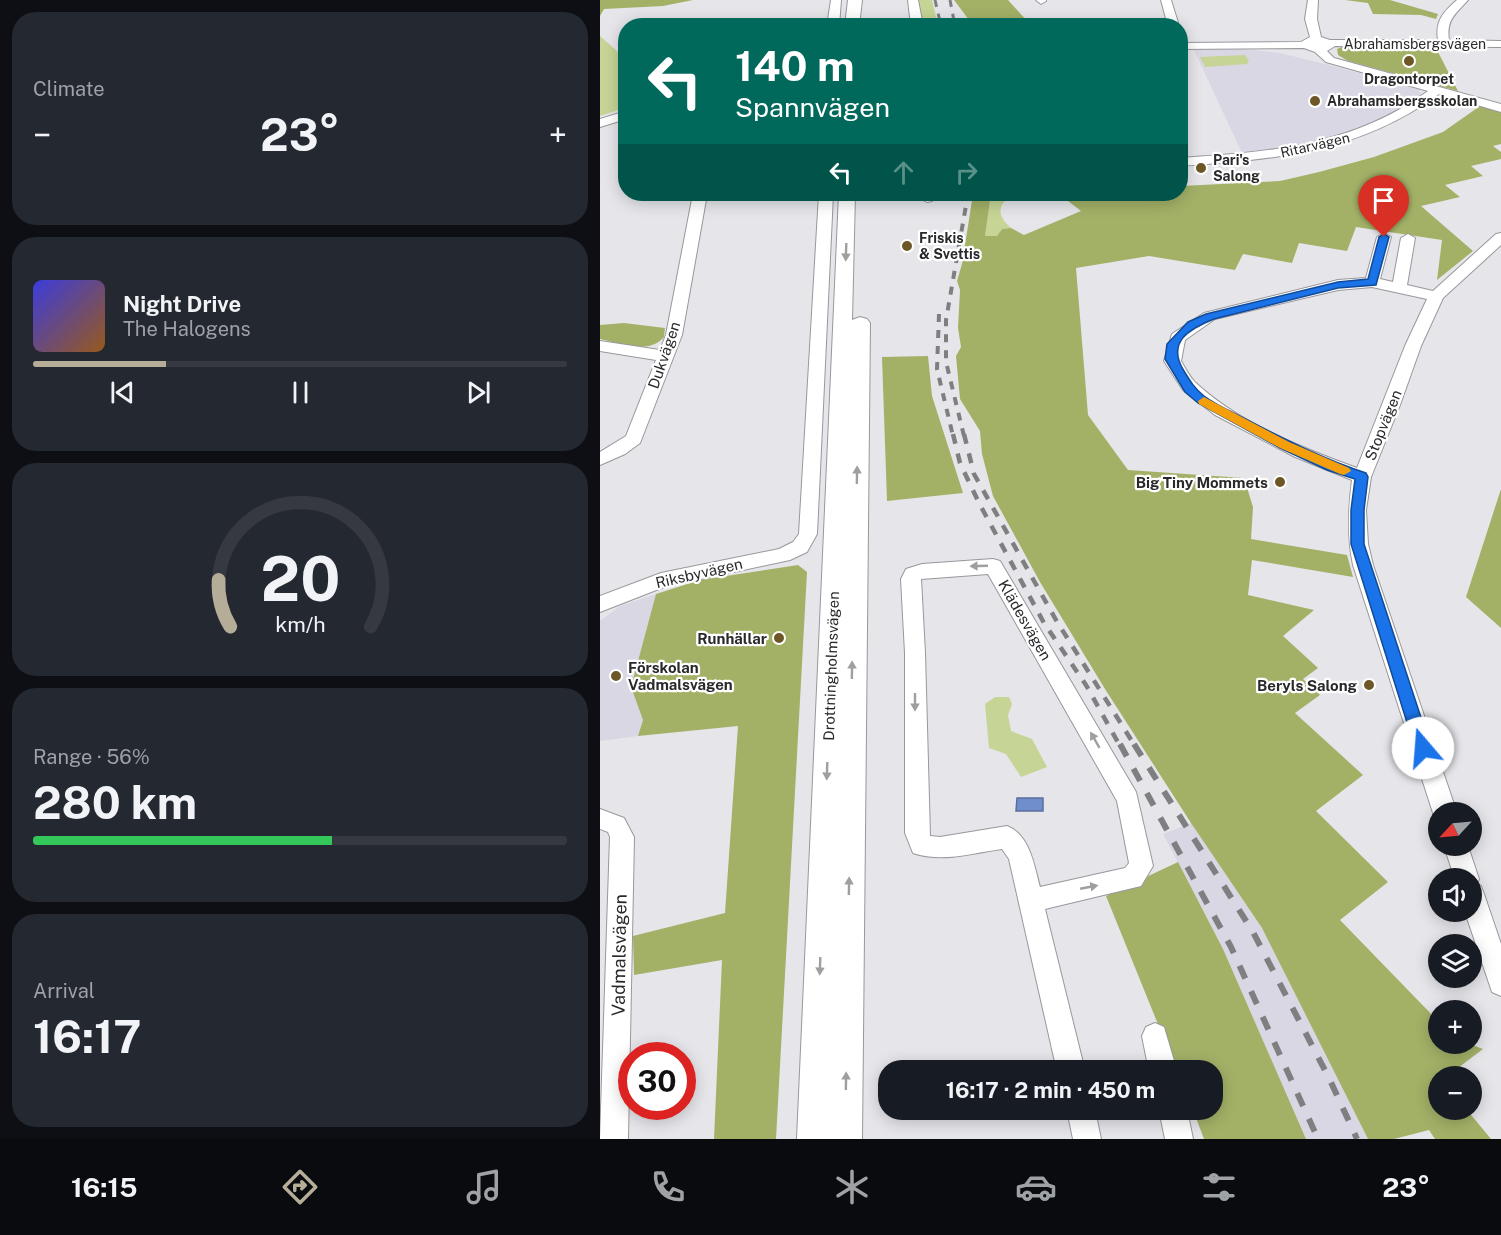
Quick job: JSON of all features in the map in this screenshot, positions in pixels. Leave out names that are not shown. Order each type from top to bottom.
[{"type":"main road","points":[[853,18],[855,0]]},
{"type":"main road","name":"Drottningholmsvägen","points":[[814,1139],[848,201]]},
{"type":"main road","name":"Drottningholmsvägen","points":[[845,1139],[862,201]]},
{"type":"street","points":[[833,18],[836,0]]},
{"type":"street","points":[[913,0],[916,18]]},
{"type":"street","points":[[1166,0],[1172,18]]},
{"type":"street","points":[[1313,0],[1311,19],[1317,44],[1330,60],[1501,108]]},
{"type":"street","points":[[1444,44],[1441,24],[1444,17],[1463,0]]},
{"type":"street","name":"Abrahamsbergsvägen","points":[[1188,46],[1501,44]]},
{"type":"street","name":"Ritarvägen","points":[[1188,161],[1269,155],[1329,144],[1389,122],[1420,104],[1437,90]]},
{"type":"street","points":[[600,123],[618,117]]},
{"type":"street","points":[[600,131],[600,138]]},
{"type":"street","name":"Dukvägen","points":[[600,459],[634,439],[674,335],[699,201]]},
{"type":"street","name":"Riksbyvägen","points":[[600,604],[661,580],[783,555],[800,547],[808,534],[826,201]]},
{"type":"street","points":[[1372,282],[1384,237]]},
{"type":"street","name":"Stopvägen","points":[[1441,802],[1362,565],[1358,544],[1357,510],[1362,477],[1392,405],[1413,346],[1436,296],[1501,237]]},
{"type":"street","points":[[1399,288],[1408,238]]},
{"type":"street","points":[[1362,477],[1332,467],[1285,445],[1202,400],[1190,389],[1171,359],[1173,344],[1192,324],[1210,316],[1338,285],[1372,282],[1436,296]]},
{"type":"street","points":[[600,346],[665,356]]},
{"type":"street","name":"Klädesvägen","points":[[1032,900],[1132,878],[1141,866],[1128,799],[993,566],[922,571],[913,574],[911,579],[915,653],[917,833],[921,845],[940,848],[1007,837],[1020,855],[1068,1060]]},
{"type":"street","name":"Vadmalsvägen","points":[[600,819],[616,825],[622,837],[614,1139]]},
{"type":"street","points":[[1481,922],[1501,982]]},
{"type":"street","points":[[1155,1036],[1160,1060]]},
{"type":"street","points":[[1083,1120],[1087,1139]]},
{"type":"street","points":[[1175,1120],[1179,1139]]},
{"type":"shaded area","name":"Abrahamsbergsskolan","points":[[1236,48],[1280,53],[1329,65],[1418,89],[1421,94],[1405,107],[1330,138],[1295,147],[1242,153],[1194,50]]},
{"type":"shaded area","name":"Förskolan Vadmalsvägen","points":[[656,594],[631,687],[643,720],[638,736],[600,741],[600,621],[620,606]]},
{"type":"shaded area","points":[[1191,823],[1262,928],[1368,1139],[1306,1139],[1223,949],[1163,834]]},
{"type":"green space","points":[[600,0],[693,0],[663,6],[604,9],[600,16]]},
{"type":"green space","points":[[917,0],[932,0],[936,18],[920,18]]},
{"type":"green space","points":[[954,0],[1008,0],[1024,18],[968,18]]},
{"type":"green space","points":[[1345,0],[1390,0],[1438,14],[1436,19],[1421,15],[1373,14],[1368,3]]},
{"type":"green space","points":[[600,36],[618,52],[618,110],[600,116]]},
{"type":"green space","points":[[1342,47],[1436,48],[1458,91],[1348,61],[1338,55],[1337,49]]},
{"type":"green space","points":[[1245,55],[1249,61],[1247,64],[1205,67],[1200,57]]},
{"type":"green space","points":[[1480,106],[1501,112],[1501,144],[1493,146],[1501,152],[1501,159],[1471,166],[1483,176],[1445,185],[1460,197],[1421,206],[1473,251],[1437,280],[1442,240],[1356,227],[1347,251],[1299,243],[1292,263],[1243,254],[1235,270],[1149,256],[1076,268],[1088,415],[1128,470],[1244,478],[1253,507],[1251,539],[1347,555],[1353,577],[1252,560],[1248,595],[1314,610],[1283,636],[1318,668],[1303,679],[1320,695],[1295,713],[1363,775],[1316,811],[1388,882],[1340,920],[1428,1011],[1428,1054],[1476,1054],[1461,1066],[1428,1066],[1428,1120],[1475,1120],[1491,1139],[1435,1139],[1429,1130],[1394,1139],[1368,1139],[1262,928],[1105,689],[1040,582],[993,496],[982,454],[980,431],[960,399],[956,356],[961,347],[958,328],[960,290],[957,281],[962,264],[972,201],[990,201],[985,236],[997,236],[1002,229],[1011,228],[1024,235],[1081,211],[1068,201],[1188,201],[1188,186],[1280,181],[1374,157],[1443,132]]},
{"type":"green space","points":[[990,201],[1005,201],[1000,210],[1003,219],[1011,228],[1002,229],[997,236],[985,236]]},
{"type":"green space","points":[[624,323],[665,328],[664,337],[658,342],[642,347],[600,339],[600,325]]},
{"type":"green space","points":[[928,356],[932,396],[963,493],[887,501],[882,357]]},
{"type":"green space","points":[[1501,489],[1501,628],[1466,597]]},
{"type":"green space","points":[[798,565],[807,572],[776,1139],[714,1139],[722,960],[634,975],[633,936],[725,913],[738,726],[638,736],[643,720],[631,687],[656,594],[700,580]]},
{"type":"green space","points":[[995,697],[1009,697],[1012,704],[1008,715],[1011,731],[1032,739],[1047,767],[1021,777],[1006,754],[989,748],[985,704]]},
{"type":"green space","points":[[1178,862],[1223,949],[1306,1139],[1204,1139],[1197,1120],[1223,1120],[1223,1060],[1173,1060],[1106,896]]},
{"type":"water","points":[[1017,798],[1043,798],[1043,811],[1016,811]]},
{"type":"railway","points":[[935,0],[939,18]]},
{"type":"railway","points":[[950,0],[953,18]]},
{"type":"railway","points":[[964,436],[946,362],[946,320],[967,201]]},
{"type":"railway","points":[[939,314],[937,369],[953,436]]},
{"type":"railway","points":[[953,434],[960,463],[979,503],[1044,623],[1086,685],[1120,746]]},
{"type":"railway","points":[[964,434],[974,474],[1056,620],[1135,746]]},
{"type":"railway","points":[[1120,744],[1231,947],[1318,1139]]},
{"type":"railway","points":[[1134,744],[1253,932],[1330,1080],[1357,1139]]},
{"type":"slow traffic","points":[[1204,401],[1285,445],[1344,471]]},
{"type":"place","name":"Dragontorpet","points":[[1409,61]]},
{"type":"place","name":"Abrahamsbergsskolan","points":[[1315,101]]},
{"type":"place","name":"Pari's Salong","points":[[1201,168]]},
{"type":"place","name":"Friskis & Svettis","points":[[907,246]]},
{"type":"place","name":"Big Tiny Mommets","points":[[1280,482]]},
{"type":"place","name":"Runhällar","points":[[779,638]]},
{"type":"place","name":"Förskolan Vadmalsvägen","points":[[616,676]]},
{"type":"place","name":"Beryls Salong","points":[[1369,685]]},
{"type":"route","points":[[1384,237],[1372,282],[1338,285],[1210,316],[1192,324],[1180,336],[1173,344],[1171,359],[1178,374],[1190,389],[1221,412],[1332,467],[1362,477],[1357,510],[1358,544],[1362,565],[1423,748]]}]
